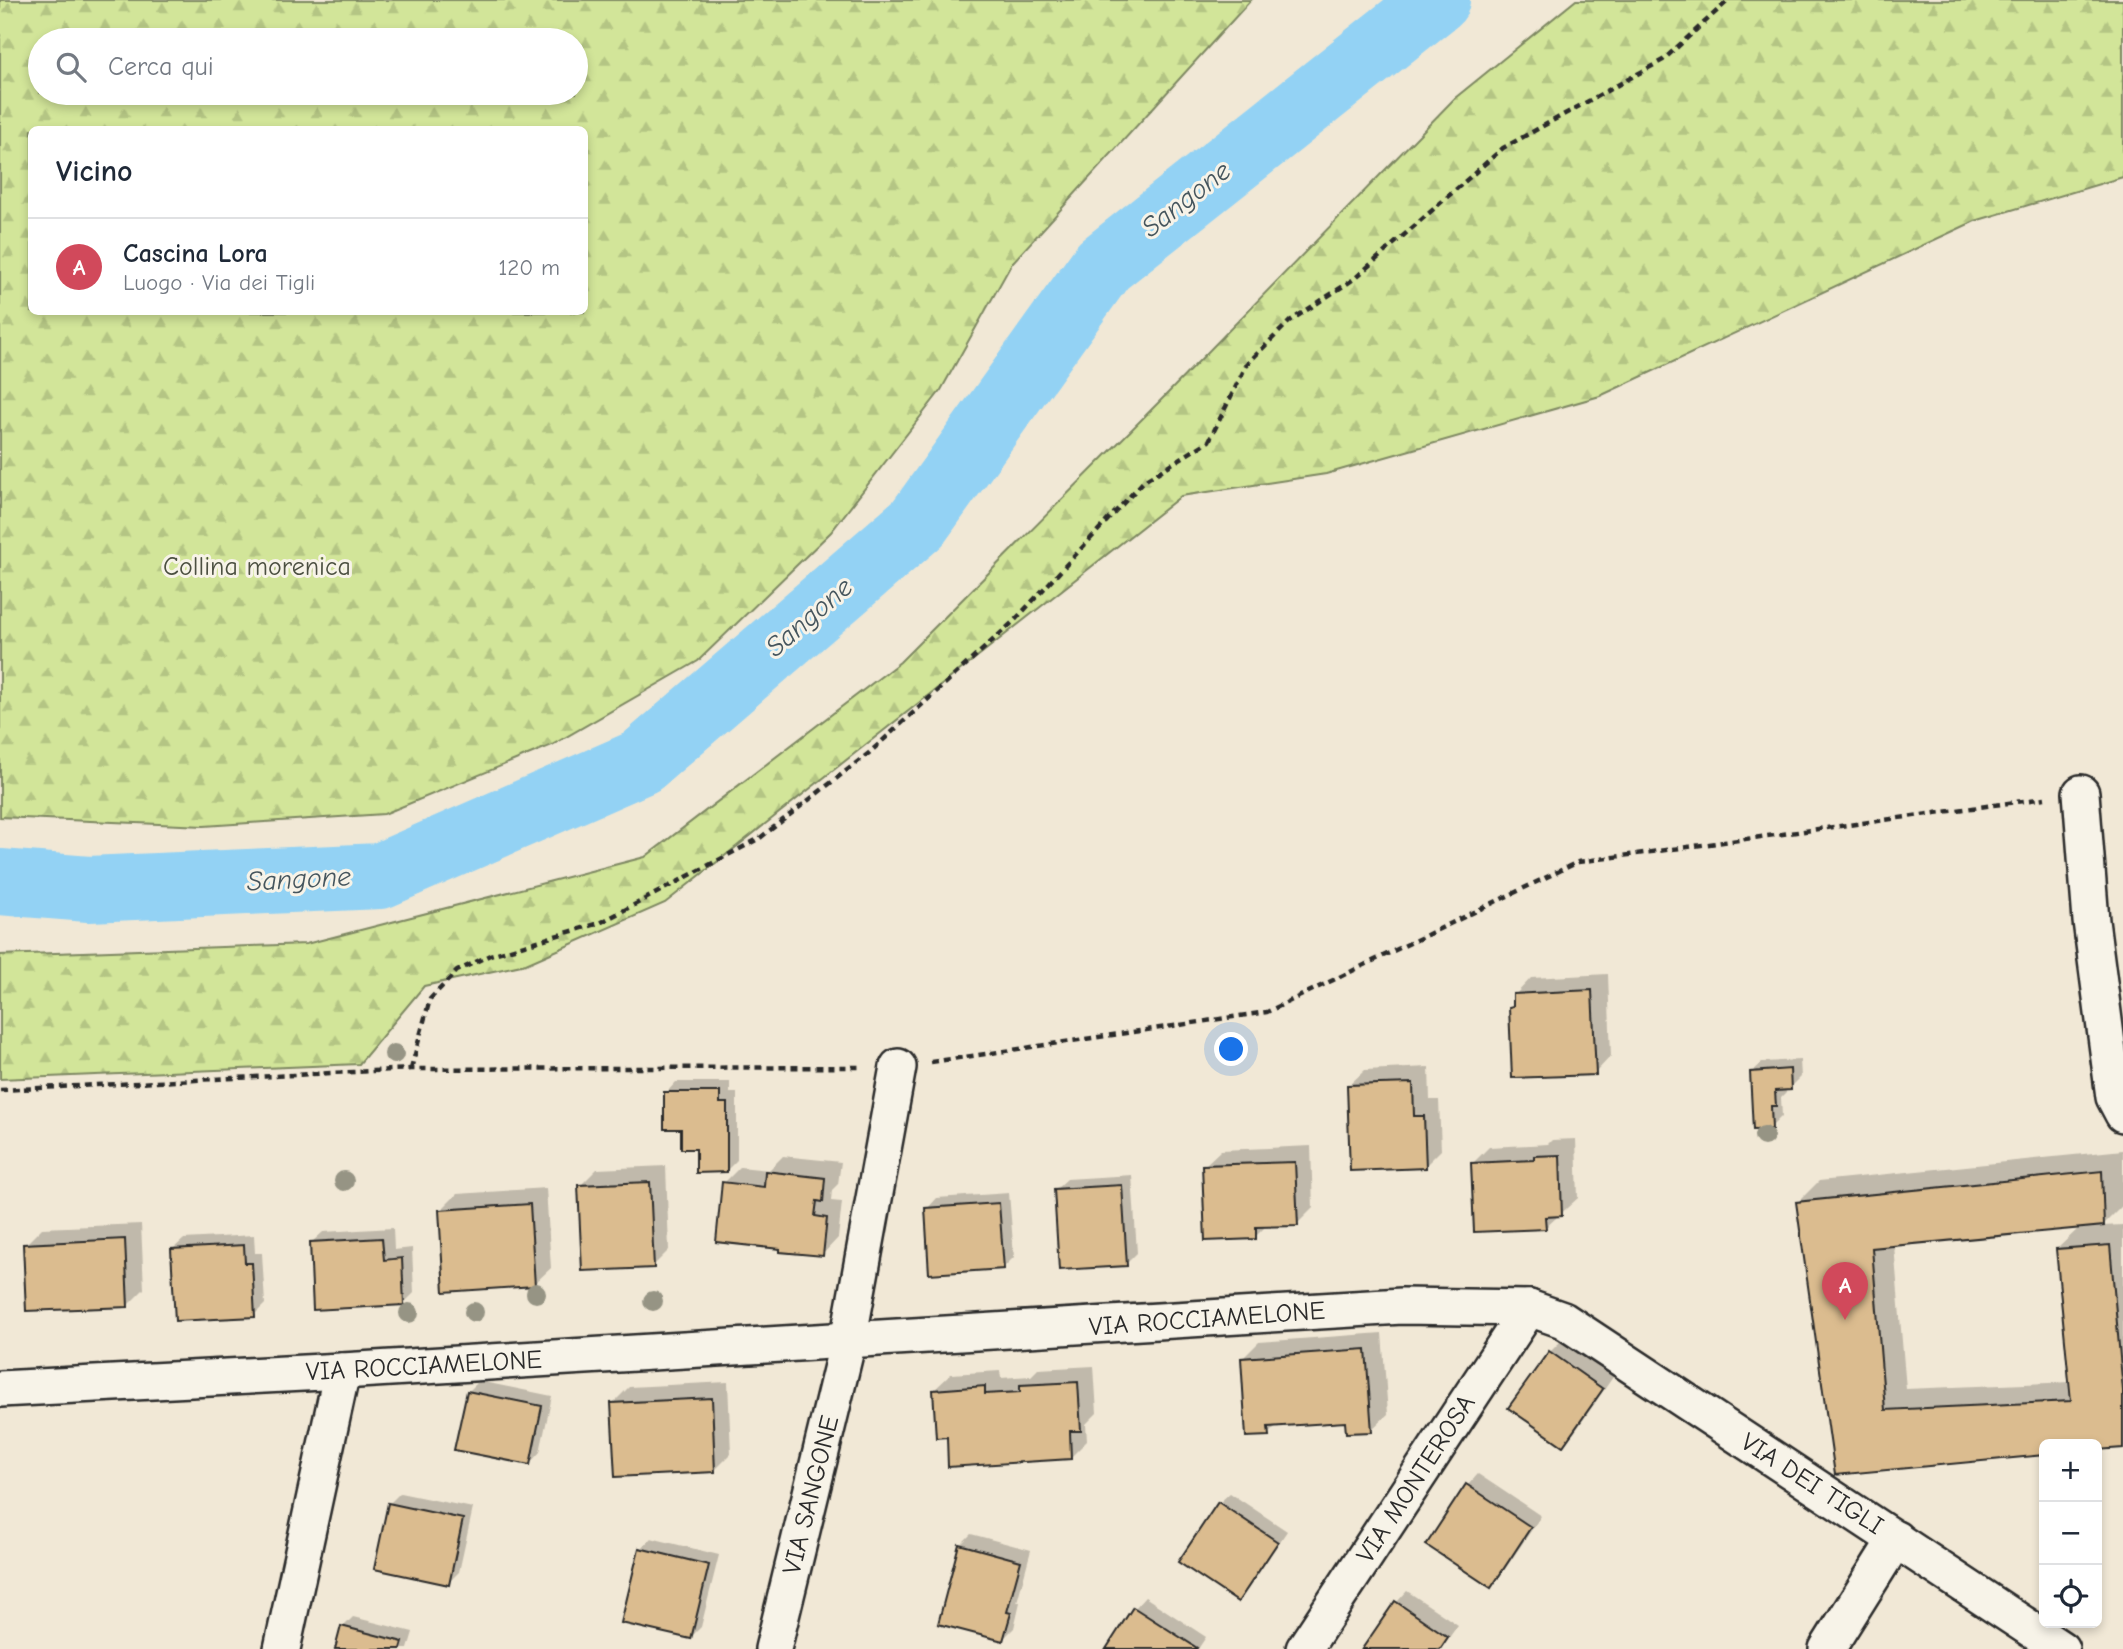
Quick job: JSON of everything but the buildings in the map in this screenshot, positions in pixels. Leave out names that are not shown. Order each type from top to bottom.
[{"type":"street","points":[[2081,793],[2091,920],[2114,1097],[2123,1114]]},
{"type":"street","points":[[848,1341],[898,1067]]},
{"type":"street","name":"VIA ROCCIAMELONE","points":[[0,1389],[342,1371],[1402,1306],[1529,1308],[1563,1320]]},
{"type":"street","name":"VIA MONTEROSA","points":[[1304,1649],[1529,1308]]},
{"type":"street","name":"VIA DEI TIGLI","points":[[1563,1320],[2061,1649]]},
{"type":"street","name":"VIA SANGONE","points":[[773,1649],[848,1341]]},
{"type":"street","points":[[282,1649],[342,1371]]},
{"type":"street","points":[[1827,1649],[1896,1539]]},
{"type":"path","points":[[411,1069],[430,999],[457,971],[490,955],[600,923],[760,838],[869,753],[1014,621],[1144,481],[1209,441],[1247,364],[1290,321],[1354,279],[1503,148],[1663,60],[1729,0]]},
{"type":"path","points":[[0,1090],[411,1069],[898,1067],[1267,1012],[1578,862],[2081,793]]},
{"type":"green space","name":"Collina morenica","points":[[0,0],[1251,0],[1012,263],[941,390],[831,532],[698,661],[552,745],[384,814],[204,826],[0,817]]},
{"type":"green space","points":[[1576,0],[2123,0],[2123,177],[1975,221],[1600,396],[1326,474],[1181,496],[665,903],[526,964],[424,986],[359,1064],[0,1079],[0,955],[306,944],[645,857],[900,662],[1165,396],[1455,98]]},
{"type":"waterway","name":"Sangone","points":[[0,882],[89,889],[380,876],[641,762],[918,523],[1103,265],[1437,0]]},
{"type":"place","name":"Cascina Lora","points":[[1845,1320]]}]
